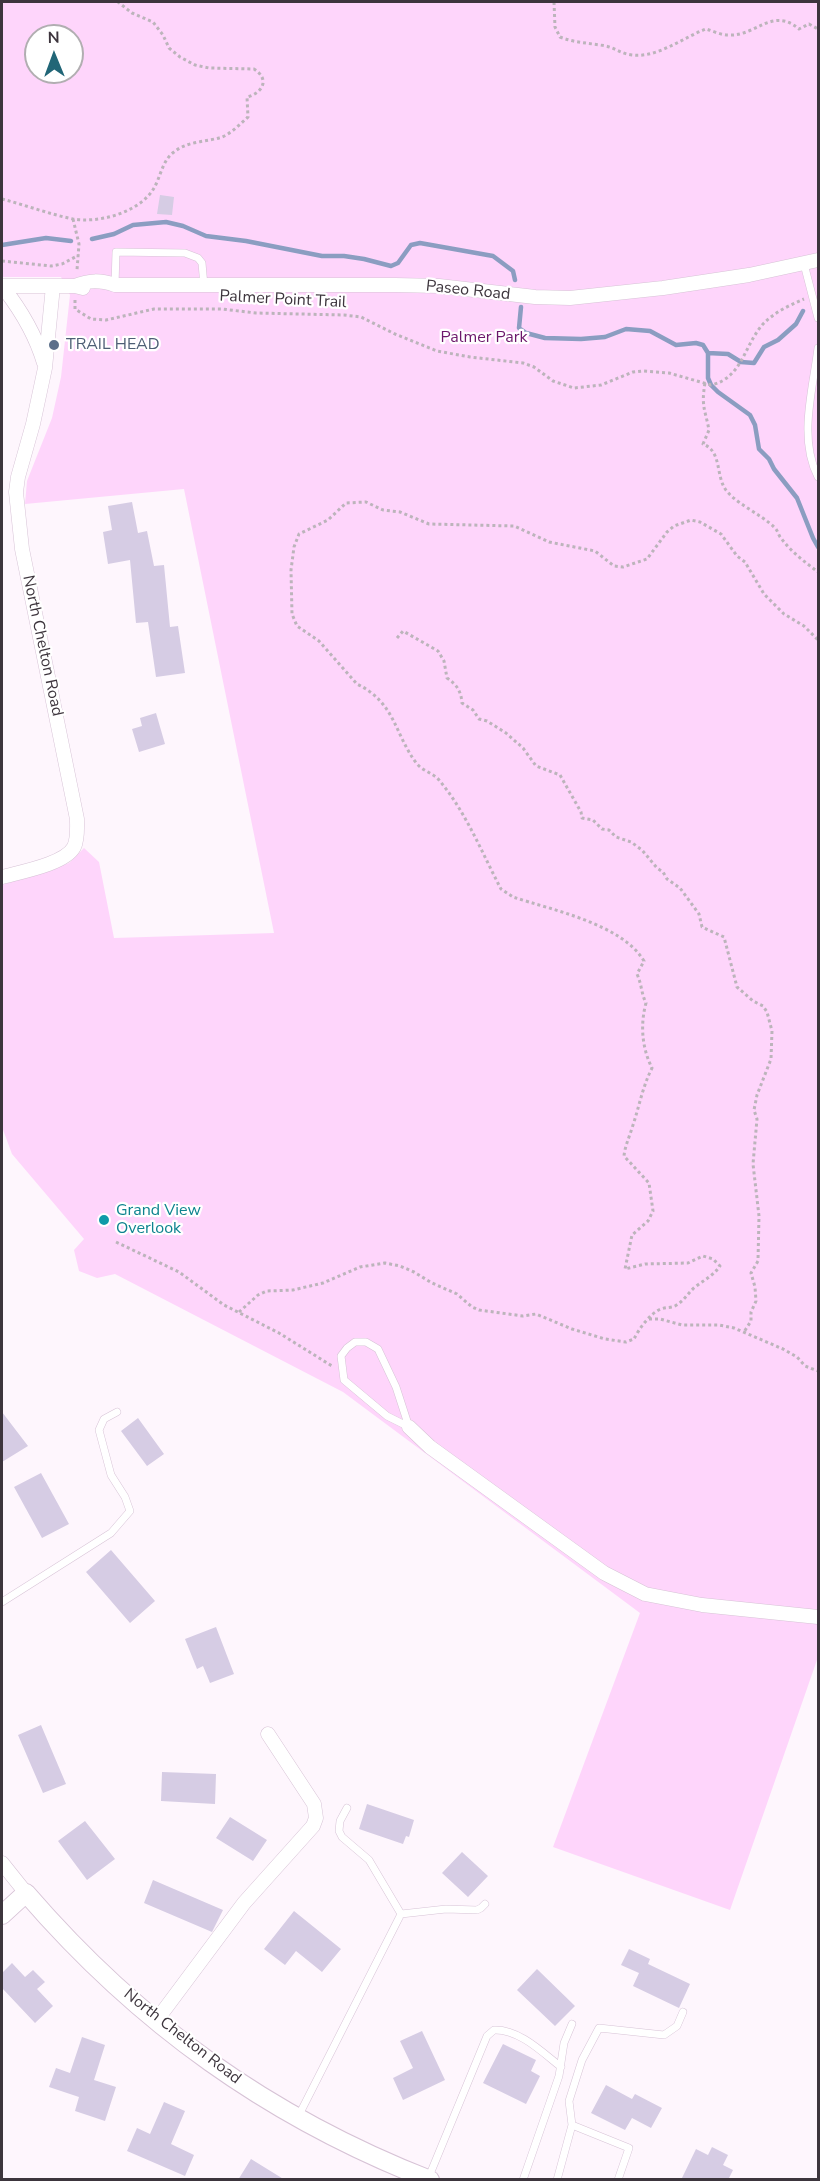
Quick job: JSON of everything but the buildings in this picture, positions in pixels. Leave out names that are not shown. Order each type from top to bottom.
[{"type":"street","name":"Paseo Road","points":[[2,286],[75,286],[84,282],[97,281],[115,285],[395,285],[448,287],[535,297],[570,298],[663,288],[750,275],[819,260]]},
{"type":"street","name":"North Chelton Road","points":[[2,286],[19,307],[34,333],[45,368]]},
{"type":"street","name":"North Chelton Road","points":[[2,877],[50,863],[65,856],[74,848],[77,836],[77,819],[22,549],[17,512],[18,477],[33,424],[45,368],[53,286]]},
{"type":"street","points":[[409,1427],[430,1447],[586,1560],[624,1584],[645,1594],[674,1601],[819,1617]]},
{"type":"street","points":[[156,2021],[244,1903],[313,1826],[316,1818],[314,1804],[268,1734]]},
{"type":"street","name":"North Chelton Road","points":[[2,1863],[85,1958],[156,2021],[209,2063],[298,2118],[356,2148],[430,2179]]},
{"type":"street","points":[[2,1915],[26,1893]]},
{"type":"lane","points":[[115,285],[116,252],[192,255],[202,263],[204,286]]},
{"type":"lane","points":[[804,264],[819,318]]},
{"type":"lane","points":[[819,348],[808,434],[811,454],[819,477]]},
{"type":"lane","points":[[355,1342],[366,1342],[378,1349],[396,1387],[409,1427],[387,1416],[344,1380],[341,1356],[355,1342]]},
{"type":"lane","points":[[2,1602],[111,1533],[130,1511],[125,1497],[111,1475],[99,1430],[104,1419],[117,1412]]},
{"type":"lane","points":[[347,1808],[340,1821],[339,1831],[342,1838],[369,1860],[401,1914]]},
{"type":"lane","points":[[401,1914],[423,1910],[477,1910],[485,1904]]},
{"type":"lane","points":[[298,2118],[401,1914]]},
{"type":"lane","points":[[556,2180],[572,2125],[569,2101],[582,2060],[599,2028],[664,2035],[676,2026],[683,2012]]},
{"type":"lane","points":[[523,2180],[549,2108],[561,2067],[564,2043],[572,2024]]},
{"type":"lane","points":[[430,2179],[487,2036],[494,2030],[504,2030],[529,2042],[561,2067]]},
{"type":"lane","points":[[572,2125],[629,2148],[618,2180]]},
{"type":"path","points":[[2,199],[73,219],[101,218],[122,213],[137,207],[151,194],[159,181],[168,157],[176,150],[225,136],[248,117],[247,97],[261,90],[263,80],[260,73],[254,69],[209,68],[195,65],[169,48],[153,22],[132,13],[118,2]]},
{"type":"path","points":[[554,2],[555,27],[560,37],[571,41],[608,46],[630,55],[643,56],[706,29],[728,35],[754,29],[764,22],[774,21],[789,21],[799,29],[809,24],[819,29]]},
{"type":"path","points":[[2,261],[51,266],[62,264],[79,255],[78,234],[73,219]]},
{"type":"path","name":"Palmer Point Trail","points":[[75,286],[75,309],[91,319],[120,318],[154,309],[214,309],[344,315],[361,317],[437,351],[523,363],[534,367],[553,381],[574,388],[601,385],[633,372],[643,371],[669,373],[705,383]]},
{"type":"path","points":[[814,297],[796,302],[764,324],[754,337],[735,372],[718,383],[705,383],[702,406],[709,430],[703,444],[710,447],[716,457],[724,488],[738,502],[772,525],[778,531],[779,537],[805,564],[819,572]]},
{"type":"path","points":[[239,1312],[258,1295],[323,1283],[360,1267],[385,1263],[414,1272],[457,1294],[479,1310],[522,1316],[536,1314],[572,1329],[605,1339],[626,1342],[634,1339],[639,1329],[655,1312],[663,1308],[672,1308],[715,1273],[720,1266],[713,1259],[703,1257],[688,1263],[645,1264],[625,1269],[632,1235],[648,1221],[653,1211],[649,1183],[624,1156],[644,1084],[652,1068],[647,1060],[641,1027],[646,1003],[641,994],[642,984],[637,974],[644,961],[639,952],[596,924],[513,897],[501,889],[451,795],[437,777],[418,766],[388,708],[357,684],[319,641],[297,626],[292,614],[291,570],[294,547],[299,534],[328,520],[346,503],[366,502],[382,510],[400,512],[429,524],[514,526],[549,542],[595,551],[614,566],[623,567],[647,559],[674,526],[690,520],[700,522],[721,534],[737,556],[745,562],[764,594],[784,614],[804,626],[819,640]]},
{"type":"path","points":[[397,638],[403,631],[438,651],[444,661],[447,678],[456,685],[461,694],[462,703],[473,710],[479,719],[487,721],[514,740],[536,766],[560,775],[581,812],[582,818],[593,820],[602,829],[609,830],[616,837],[631,842],[663,872],[667,879],[680,888],[699,914],[702,927],[724,937],[737,987],[753,1001],[763,1006],[767,1012],[772,1030],[770,1041],[773,1047],[754,1110],[757,1119],[753,1164],[759,1216],[758,1261],[750,1273],[755,1287],[756,1301],[751,1312],[751,1321],[744,1332]]},
{"type":"path","points":[[116,1242],[179,1272],[224,1305],[279,1333],[329,1366],[342,1369]]},
{"type":"path","points":[[649,1319],[660,1319],[682,1325],[719,1325],[734,1328],[783,1349],[797,1357],[805,1366],[819,1371]]},
{"type":"green space","name":"Palmer Park","points":[[2,2],[818,2],[818,1657],[730,1910],[553,1847],[640,1613],[343,1392],[115,1274],[97,1278],[79,1271],[74,1250],[84,1239],[12,1154],[2,1127],[2,885],[69,863],[84,848],[99,862],[114,938],[274,933],[184,489],[25,504],[27,481],[52,418],[61,377],[70,295],[61,277],[2,277]]},
{"type":"waterway","points":[[92,239],[114,234],[133,225],[166,222],[183,226],[206,236],[246,241],[322,256],[364,259],[391,266],[398,263],[411,245],[420,243],[493,256],[513,271],[515,280]]},
{"type":"waterway","points":[[2,245],[46,238],[71,241]]},
{"type":"waterway","points":[[521,307],[519,328],[526,333],[545,338],[605,337],[626,329],[650,331],[676,345],[696,343],[703,345],[708,353],[708,378],[711,385],[750,415],[755,425],[759,449],[797,498],[818,547]]},
{"type":"waterway","points":[[708,353],[728,354],[741,362],[754,363],[764,347],[778,340],[796,324],[803,311]]},
{"type":"place","name":"TRAIL HEAD","points":[[54,345]]},
{"type":"place","name":"Grand View Overlook","points":[[104,1220]]}]
